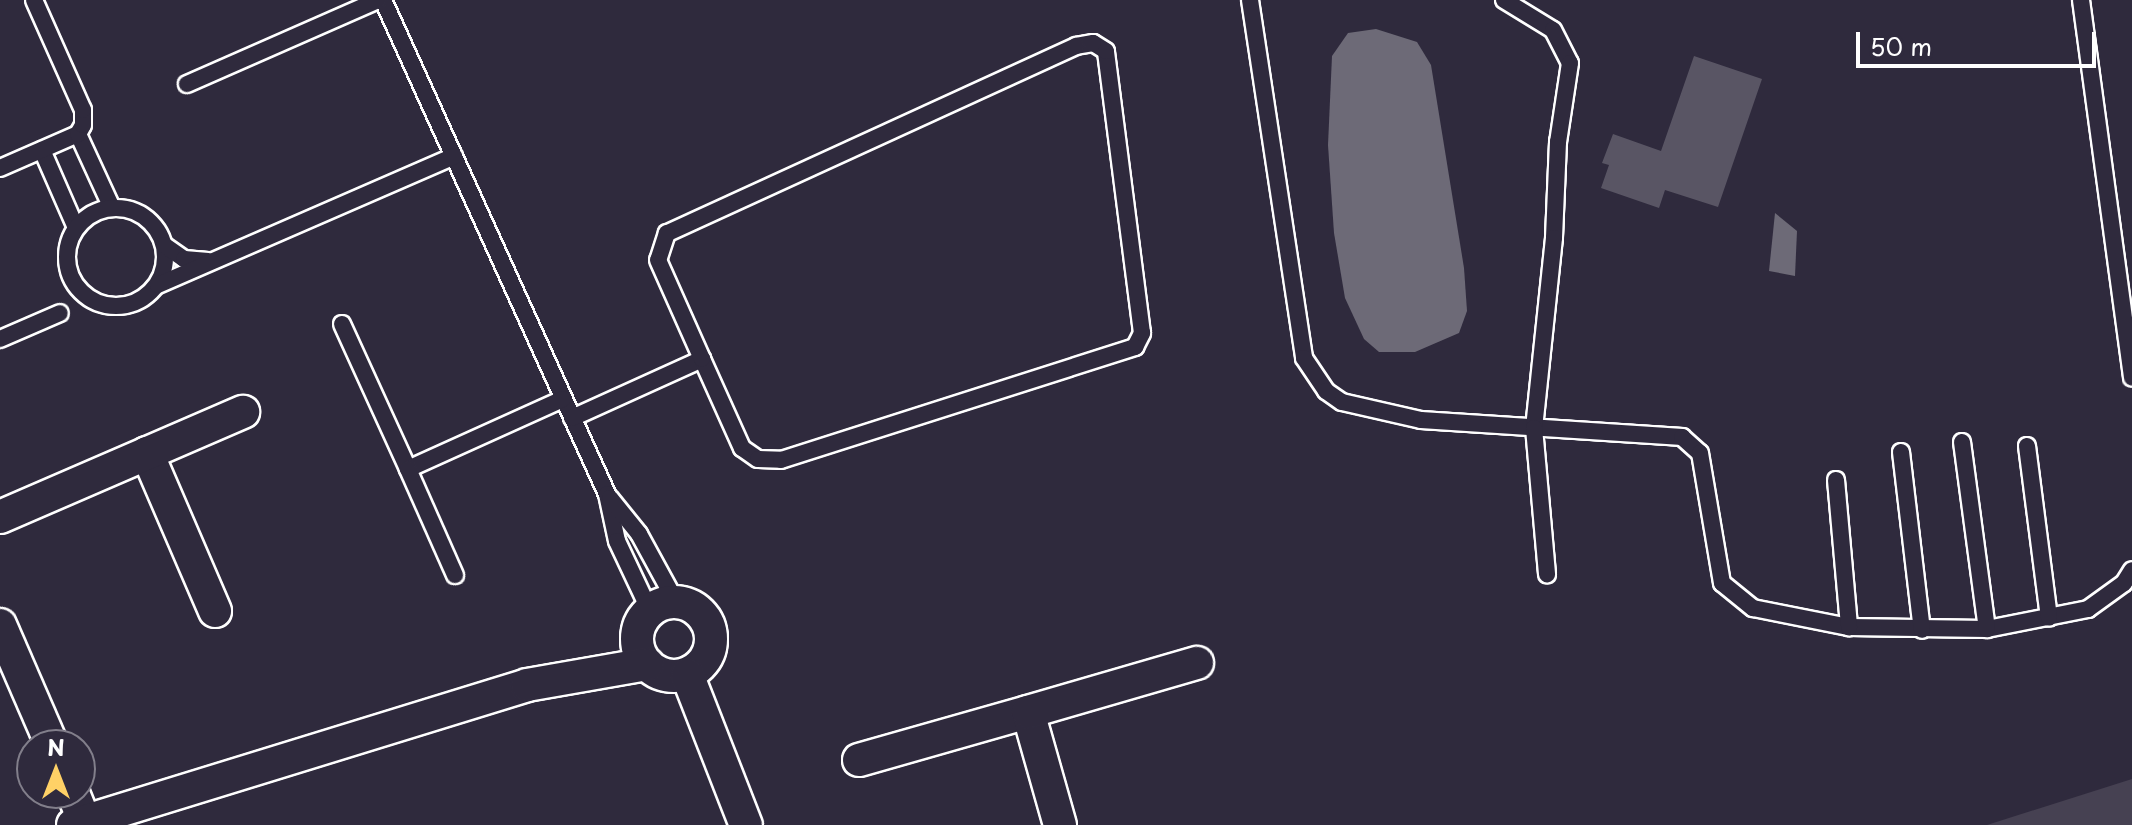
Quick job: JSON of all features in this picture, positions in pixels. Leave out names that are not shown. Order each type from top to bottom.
[{"type":"street","points":[[0,517],[243,412]]},
{"type":"street","points":[[147,453],[215,611]]},
{"type":"street","points":[[79,816],[527,685],[653,628],[702,614],[710,626],[708,655],[687,674],[673,676],[653,628]]},
{"type":"street","points":[[0,625],[45,729]]},
{"type":"street","points":[[859,760],[1197,663]]},
{"type":"street","points":[[687,674],[746,825]]},
{"type":"street","points":[[1028,712],[1060,825]]},
{"type":"lane","points":[[34,0],[83,110],[78,134],[112,208]]},
{"type":"lane","points":[[187,84],[380,0],[607,494],[617,541],[653,628]]},
{"type":"lane","points":[[1250,0],[1304,358],[1314,376],[1342,402],[1374,412],[1690,441],[1700,453],[1722,583],[1731,594],[1753,608],[1849,627],[1987,629],[2088,609],[2107,598],[2132,570]]},
{"type":"lane","points":[[1504,0],[1553,30],[1570,63],[1556,153],[1554,238],[1534,428],[1547,574]]},
{"type":"lane","points":[[2081,0],[2132,378]]},
{"type":"lane","points":[[1093,43],[1106,51],[1142,333],[1135,347],[770,461],[742,448],[702,359],[658,260],[667,233],[1076,46],[1093,43]]},
{"type":"lane","points":[[0,168],[78,134]]},
{"type":"lane","points":[[42,150],[76,228]]},
{"type":"lane","points":[[158,285],[166,259],[164,245],[151,222],[126,209],[112,208],[86,218],[76,228],[68,265],[88,298],[125,306],[158,285],[454,156]]},
{"type":"lane","points":[[164,245],[184,259],[213,260]]},
{"type":"lane","points":[[0,339],[60,313]]},
{"type":"lane","points":[[342,324],[455,575]]},
{"type":"lane","points":[[572,418],[702,359]]},
{"type":"lane","points":[[408,469],[563,399]]},
{"type":"lane","points":[[1962,442],[1987,629]]},
{"type":"lane","points":[[2027,446],[2049,618]]},
{"type":"lane","points":[[1901,452],[1922,630]]},
{"type":"lane","points":[[1836,480],[1849,627]]},
{"type":"lane","points":[[607,494],[639,534],[653,628]]},
{"type":"shaded area","points":[[1376,29],[1417,42],[1431,65],[1464,268],[1467,311],[1459,333],[1415,352],[1379,352],[1364,339],[1345,298],[1334,233],[1328,145],[1332,56],[1348,33]]},
{"type":"shaded area","points":[[1775,213],[1797,231],[1795,276],[1769,271]]},
{"type":"shaded area","points":[[2132,779],[2132,825],[1987,825]]},
{"type":"building","points":[[1694,56],[1762,79],[1718,207],[1665,190],[1659,208],[1601,188],[1609,165],[1602,163],[1613,134],[1661,151]]}]
